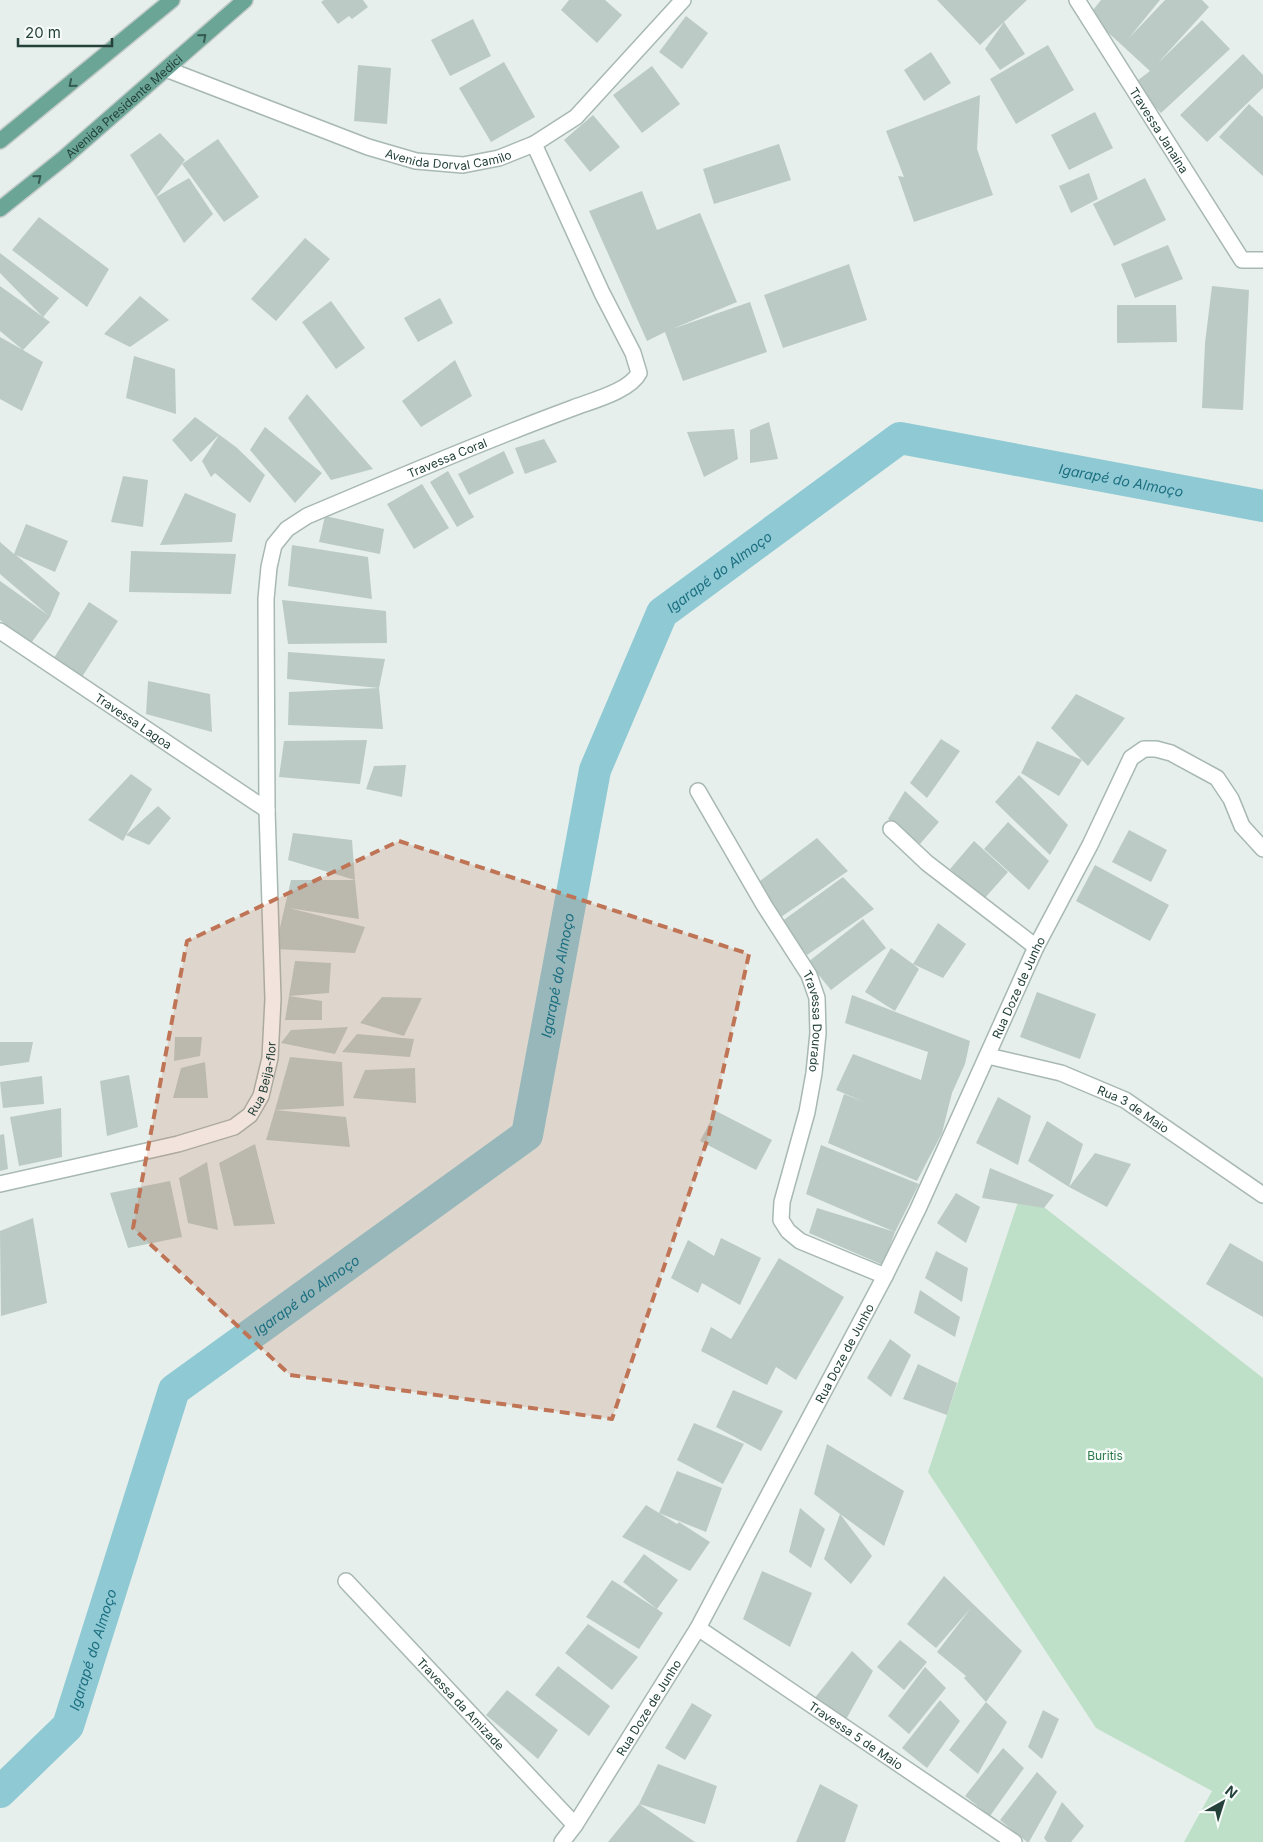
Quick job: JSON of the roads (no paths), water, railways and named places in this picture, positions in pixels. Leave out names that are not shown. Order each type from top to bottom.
[{"type":"main road","points":[[0,141],[59,95],[172,0]]},
{"type":"main road","name":"Avenida Presidente Medici","points":[[0,209],[65,157],[245,0]]},
{"type":"street","name":"Avenida Dorval Camilo","points":[[166,69],[368,147],[416,161],[463,166],[499,158],[534,144],[576,117],[684,0]]},
{"type":"street","name":"Travessa Janaína","points":[[1078,0],[1242,260],[1263,260]]},
{"type":"street","name":"Travessa Coral","points":[[267,810],[266,599],[269,567],[274,545],[288,529],[307,516],[496,436],[609,394],[635,382],[638,373],[633,353],[602,293],[534,144]]},
{"type":"street","name":"Travessa Lagoa","points":[[0,631],[267,810]]},
{"type":"street","name":"Rua Doze de Junho","points":[[562,1842],[576,1826],[698,1628],[885,1276],[918,1209],[1036,946],[1090,845],[1124,769],[1132,758],[1144,749],[1156,749],[1171,753],[1217,778],[1231,799],[1242,826],[1263,849]]},
{"type":"street","name":"Travessa Dourado","points":[[698,791],[764,905],[809,975],[817,998],[818,1033],[814,1073],[807,1112],[782,1202],[781,1220],[788,1231],[800,1241],[885,1276]]},
{"type":"street","name":"Rua Beija-flor","points":[[0,1184],[202,1137],[234,1127],[250,1115],[261,1096],[270,1058],[273,990],[267,810]]},
{"type":"street","points":[[891,829],[926,863],[1036,946]]},
{"type":"street","name":"Rua 3 de Maio","points":[[988,1056],[1061,1073],[1125,1100],[1263,1195]]},
{"type":"street","name":"Travessa da Amizade","points":[[346,1581],[576,1826]]},
{"type":"street","name":"Travessa 5 de Maio","points":[[698,1628],[1014,1842]]},
{"type":"waterway","name":"Igarapé do Almoço","points":[[0,1792],[68,1726],[174,1390],[527,1135],[595,770],[662,613],[900,438],[1263,506]]},
{"type":"park label","name":"Buritis","points":[[1105,1455]]}]
